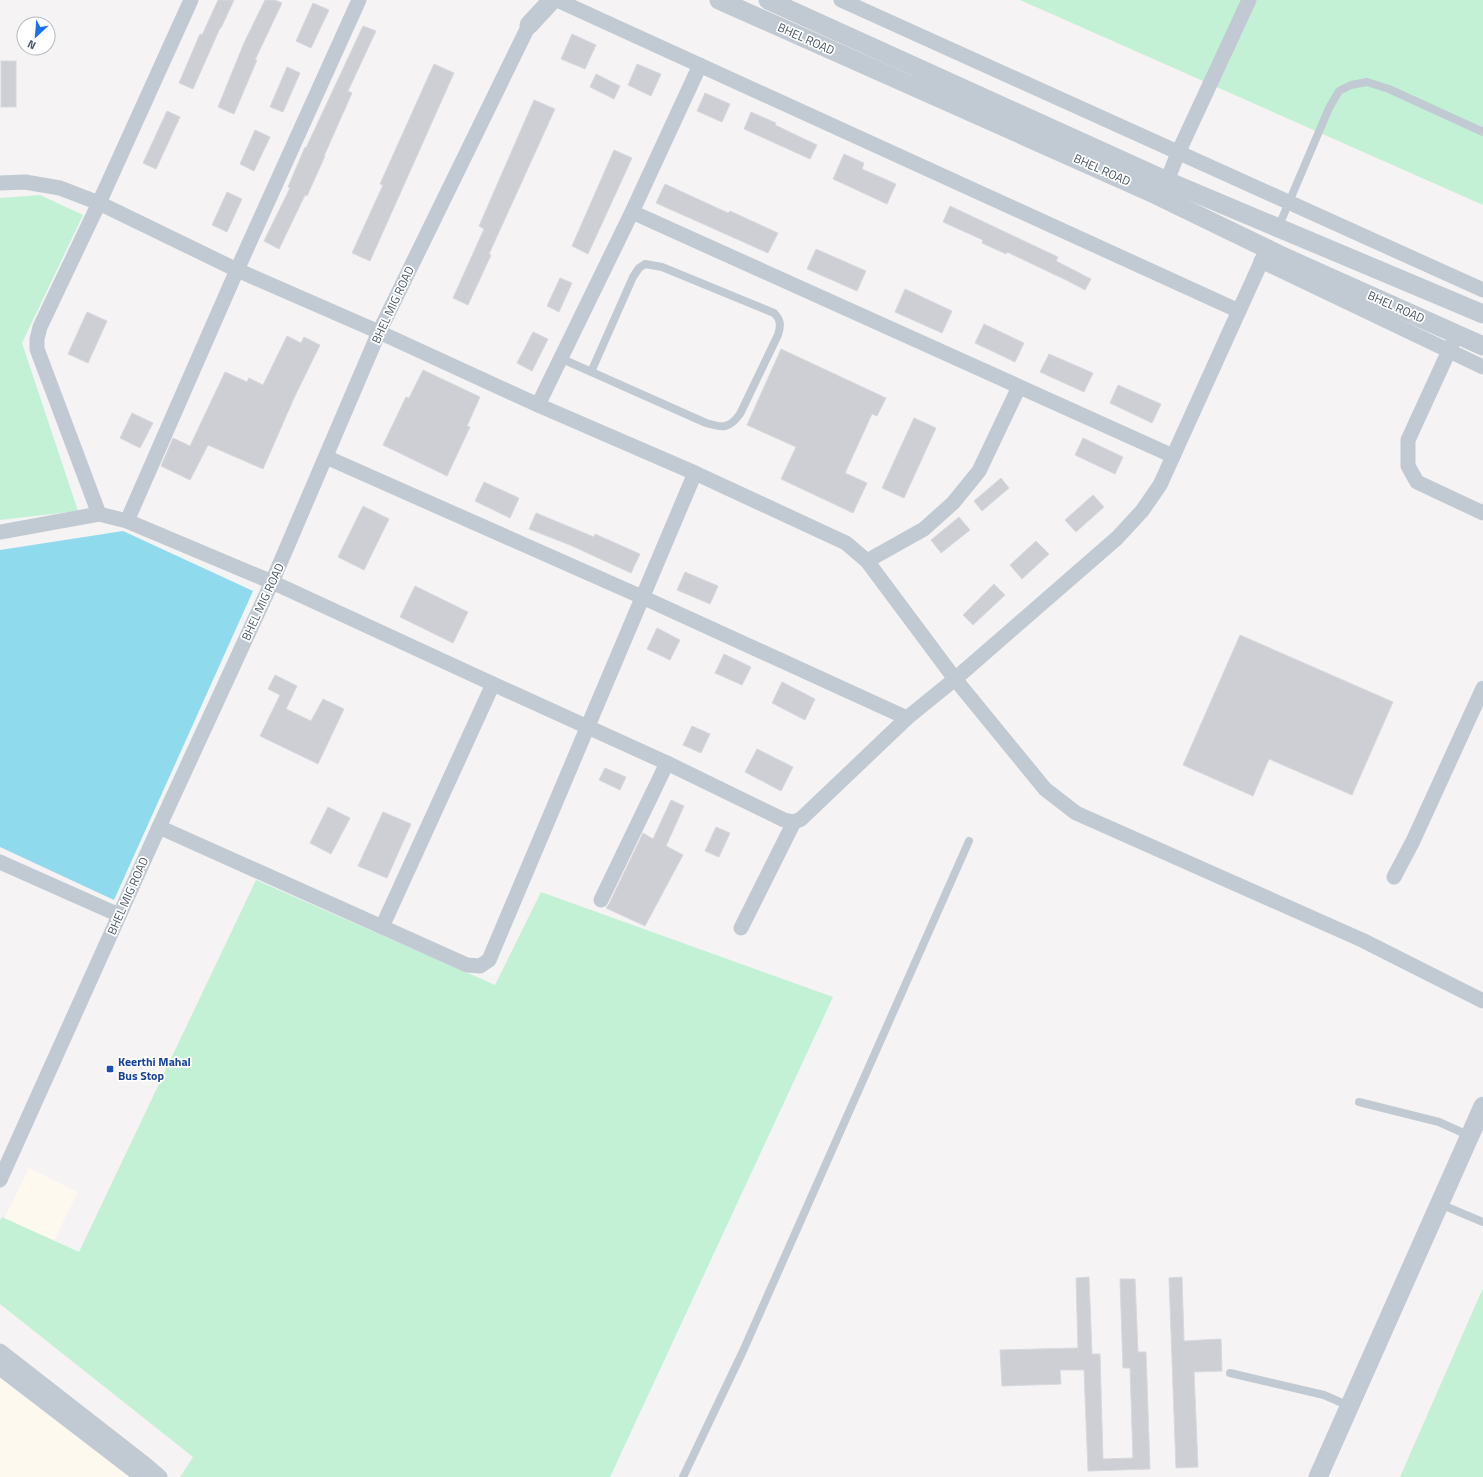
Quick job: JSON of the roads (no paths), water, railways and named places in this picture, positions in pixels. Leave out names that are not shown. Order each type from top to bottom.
[{"type":"street","points":[[99,514],[38,349],[37,339],[40,327],[100,203],[191,0]]},
{"type":"street","points":[[127,521],[237,270],[359,0]]},
{"type":"street","name":"BHEL MIG ROAD","points":[[529,25],[532,0]]},
{"type":"street","name":"BHEL MIG ROAD","points":[[0,1180],[159,827],[272,582],[380,332],[529,25],[552,0]]},
{"type":"street","points":[[557,0],[1239,311]]},
{"type":"street","name":"BHEL ROAD","points":[[719,0],[1150,192],[1264,255],[1453,342],[1483,346]]},
{"type":"street","name":"BHEL ROAD","points":[[768,0],[1167,181],[1483,314]]},
{"type":"street","points":[[841,0],[1483,290]]},
{"type":"street","points":[[1167,181],[1178,153],[1249,0]]},
{"type":"street","points":[[538,405],[632,212],[700,65]]},
{"type":"street","points":[[0,183],[25,182],[60,188],[100,203],[237,270],[380,332],[538,405],[695,473],[846,543],[867,561],[955,679],[1045,789],[1076,813],[1362,940],[1483,1001]]},
{"type":"street","points":[[632,212],[1173,456]]},
{"type":"street","points":[[0,532],[99,514],[127,521],[272,582],[667,763],[784,820],[794,822],[801,819],[907,718],[955,679],[1118,538],[1142,511],[1160,485],[1264,255]]},
{"type":"street","points":[[1483,367],[1453,342],[1408,440],[1408,466],[1417,482],[1483,513]]},
{"type":"street","points":[[867,561],[924,529],[953,503],[979,471],[1020,387]]},
{"type":"street","points":[[326,457],[642,597],[907,718]]},
{"type":"street","points":[[159,827],[467,965],[480,966],[489,960],[695,473]]},
{"type":"street","points":[[382,927],[493,684]]},
{"type":"street","points":[[1394,877],[1416,834],[1483,688]]},
{"type":"street","points":[[601,900],[667,763]]},
{"type":"street","points":[[741,928],[794,822]]},
{"type":"street","points":[[0,862],[119,916]]},
{"type":"street","points":[[1318,1477],[1483,1106]]},
{"type":"street","points":[[0,1351],[160,1477]]},
{"type":"street","points":[[0,1368],[142,1477]]},
{"type":"lane","points":[[1278,228],[1329,108],[1339,91],[1351,85],[1367,82],[1389,89],[1483,132]]},
{"type":"lane","points":[[560,358],[591,372],[706,423],[717,427],[725,426],[733,424],[740,414],[778,335],[781,326],[780,319],[774,313],[662,267],[645,264],[639,268],[633,277],[591,372]]},
{"type":"lane","points":[[683,1477],[743,1350],[969,841]]},
{"type":"lane","points":[[1359,1102],[1439,1122],[1470,1136]]},
{"type":"lane","points":[[1440,1204],[1483,1222]]},
{"type":"lane","points":[[1230,1373],[1324,1395],[1349,1406]]},
{"type":"water","points":[[123,531],[253,591],[114,900],[0,847],[0,550]]},
{"type":"place","name":"Keerthi Mahal Bus Stop","points":[[110,1069]]}]
